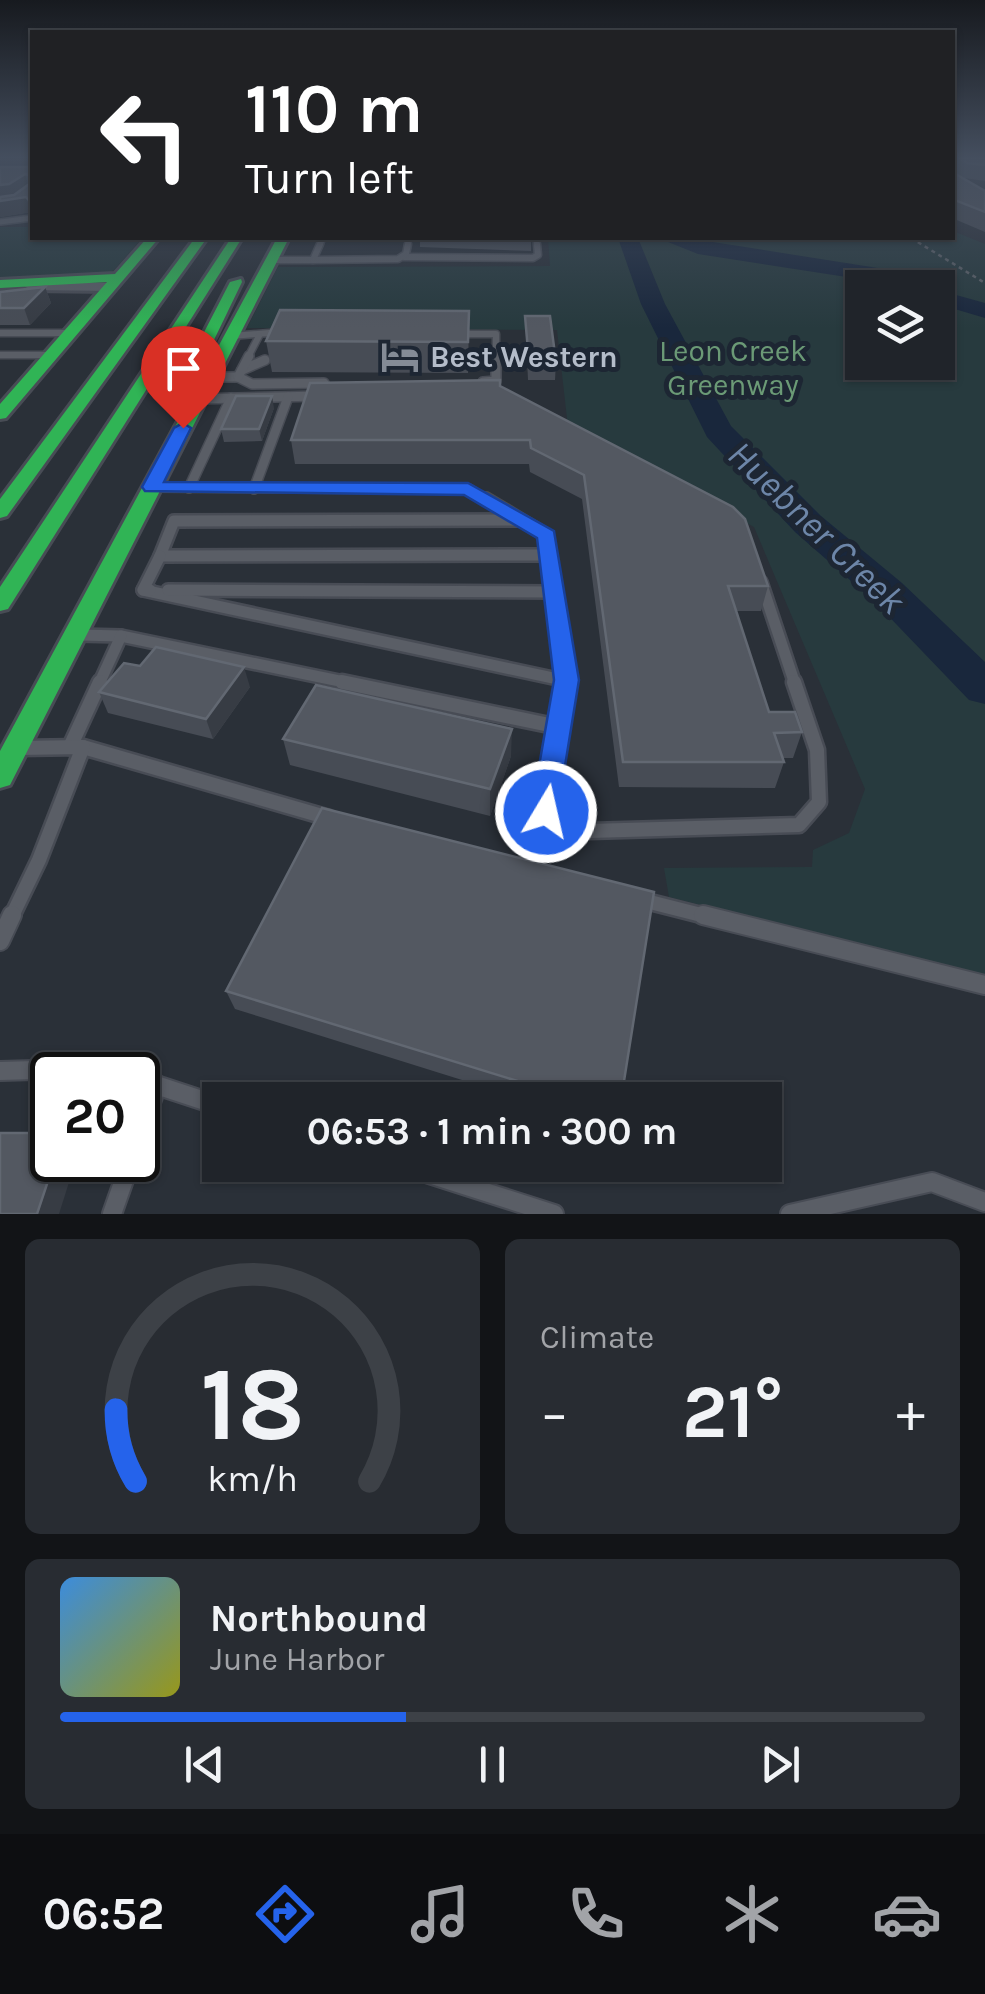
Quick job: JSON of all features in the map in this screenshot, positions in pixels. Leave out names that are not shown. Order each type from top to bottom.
[{"type":"main road","points":[[0,414],[151,240]]},
{"type":"main road","points":[[0,512],[200,240]]},
{"type":"main road","points":[[0,604],[235,240]]},
{"type":"main road","points":[[198,399],[210,330],[258,240]]},
{"type":"main road","points":[[0,777],[282,240]]},
{"type":"main road","points":[[11,288],[114,283]]},
{"type":"lane","points":[[0,222],[30,220]]},
{"type":"lane","points":[[313,260],[322,240]]},
{"type":"lane","points":[[404,257],[408,240]]},
{"type":"lane","points":[[271,260],[533,258],[538,256],[536,240]]},
{"type":"lane","points":[[231,336],[258,339],[293,332]]},
{"type":"lane","points":[[0,333],[69,333]]},
{"type":"lane","points":[[440,334],[496,334],[496,382],[477,382]]},
{"type":"lane","points":[[258,339],[269,350]]},
{"type":"lane","points":[[240,374],[258,339]]},
{"type":"lane","points":[[0,355],[50,355]]},
{"type":"lane","points":[[210,377],[240,374],[265,360]]},
{"type":"lane","points":[[240,374],[252,384],[327,383]]},
{"type":"lane","points":[[198,399],[325,396]]},
{"type":"lane","points":[[254,488],[288,397]]},
{"type":"lane","points":[[189,488],[230,398]]},
{"type":"lane","points":[[152,487],[468,489],[546,536],[567,680],[546,812],[556,832],[799,825],[819,802],[817,750],[758,574]]},
{"type":"lane","points":[[142,590],[174,521],[520,520]]},
{"type":"lane","points":[[160,556],[549,555]]},
{"type":"lane","points":[[142,590],[554,592]]},
{"type":"lane","points":[[142,590],[567,680]]},
{"type":"lane","points":[[74,635],[120,636],[560,727]]},
{"type":"lane","points":[[0,941],[38,860],[120,636]]},
{"type":"lane","points":[[15,748],[77,747],[348,823]]},
{"type":"lane","points":[[618,893],[985,985]]},
{"type":"lane","points":[[0,1071],[30,1070]]},
{"type":"lane","points":[[160,1086],[202,1100]]},
{"type":"lane","points":[[112,1214],[123,1182]]},
{"type":"lane","points":[[454,1182],[554,1214]]},
{"type":"lane","points":[[790,1214],[932,1182],[985,1202]]},
{"type":"path","points":[[915,240],[985,283]]},
{"type":"green space","points":[[0,227],[30,227],[30,240],[140,240],[106,274],[0,278]]},
{"type":"green space","name":"Leon Creek Greenway","points":[[955,232],[985,244],[985,977],[669,897],[664,868],[812,867],[813,850],[849,833],[865,789],[754,527],[568,427],[557,330],[247,328],[278,267],[550,266],[548,240],[955,240]]},
{"type":"building","points":[[45,287],[24,308],[0,308],[0,292]]},
{"type":"building","points":[[280,310],[469,311],[468,342],[266,341]]},
{"type":"building","points":[[525,316],[550,316],[556,362],[529,362]]},
{"type":"building","points":[[500,380],[500,386],[733,507],[745,519],[768,586],[728,586],[769,712],[795,712],[802,732],[774,733],[784,762],[623,762],[584,475],[531,448],[530,440],[291,440],[310,383]]},
{"type":"building","points":[[236,396],[272,396],[259,429],[221,429]]},
{"type":"building","points":[[156,647],[244,667],[206,719],[99,692],[124,663],[140,666]]},
{"type":"building","points":[[316,685],[512,729],[490,789],[283,739]]},
{"type":"building","points":[[322,808],[654,892],[624,1082],[521,1082],[226,991]]},
{"type":"building","points":[[0,1133],[30,1133],[30,1182],[48,1182],[37,1214],[0,1214]]},
{"type":"waterway","name":"Huebner Creek","points":[[629,240],[653,304],[718,430],[808,524],[888,592],[985,688]]},
{"type":"waterway","points":[[674,240],[698,248],[845,270]]},
{"type":"waterway","points":[[955,302],[985,311]]},
{"type":"traffic: fast","points":[[0,414],[151,240]]},
{"type":"traffic: fast","points":[[0,512],[200,240]]},
{"type":"traffic: fast","points":[[0,604],[235,240]]},
{"type":"traffic: fast","points":[[0,777],[282,240]]},
{"type":"traffic: fast","points":[[0,284],[118,278]]},
{"type":"traffic: fast","points":[[198,399],[206,342],[236,282]]},
{"type":"place","name":"Best Western","points":[[400,357]]},
{"type":"route","points":[[183,428],[152,487],[468,489],[546,536],[567,680],[546,812]]}]
